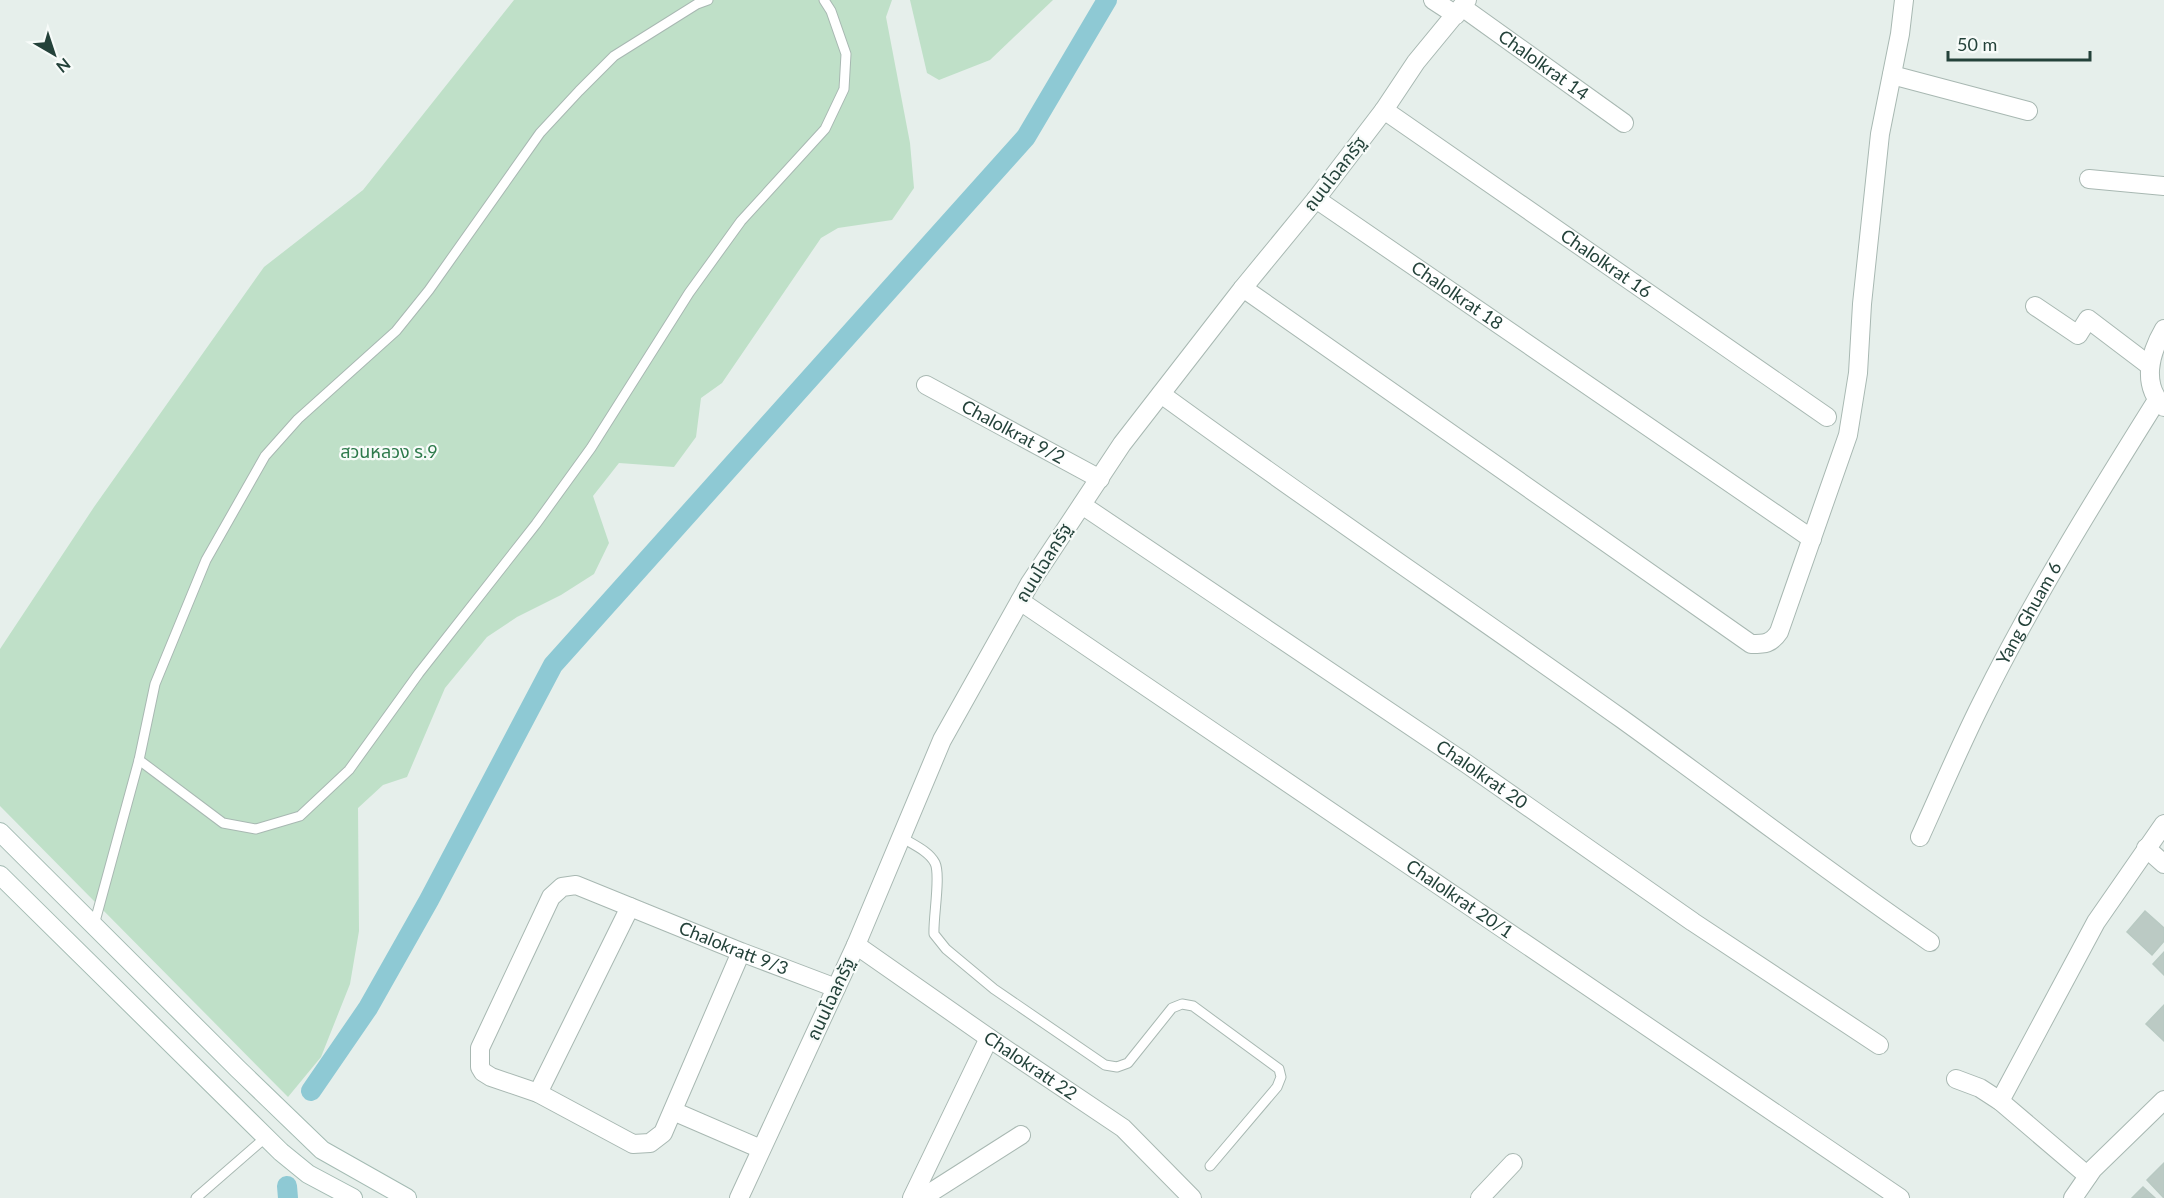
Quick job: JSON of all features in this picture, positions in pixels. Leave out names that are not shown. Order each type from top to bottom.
[{"type":"street","name":"Chalolkrat 14","points":[[1433,0],[1462,7],[1624,123]]},
{"type":"street","points":[[1243,288],[1751,644],[1772,642],[1779,632],[1848,435],[1858,373],[1862,304],[1880,134],[1904,0]]},
{"type":"street","name":"ถนนโฉลกรัฐ","points":[[739,1198],[856,945],[942,740],[1020,601],[1122,444],[1243,288],[1316,199],[1384,110],[1416,62],[1462,7]]},
{"type":"street","points":[[1892,75],[2028,111]]},
{"type":"street","name":"Chalolkrat 16","points":[[1384,110],[1827,417]]},
{"type":"street","points":[[2089,180],[2164,186]]},
{"type":"street","name":"Chalolkrat 18","points":[[1316,199],[1812,539]]},
{"type":"street","points":[[2035,306],[2078,335],[2088,319],[2150,366]]},
{"type":"street","points":[[2160,403],[2148,373],[2154,345],[2164,329]]},
{"type":"street","name":"Chalolkrat 9/2","points":[[926,385],[1100,479]]},
{"type":"street","points":[[1161,394],[1275,477],[1622,720],[1851,888],[1930,942]]},
{"type":"street","name":"Yang Ghuam 6","points":[[1920,837],[1965,737],[2000,667],[2080,523],[2160,403]]},
{"type":"street","name":"Chalolkrat 20","points":[[1082,505],[1467,764],[1693,922],[1879,1045]]},
{"type":"street","name":"Chalolkrat 20/1","points":[[1020,601],[1900,1198]]},
{"type":"street","points":[[2000,1101],[2096,922],[2164,824]]},
{"type":"street","points":[[0,832],[322,1150],[407,1198]]},
{"type":"street","points":[[2146,849],[2164,864]]},
{"type":"street","points":[[0,875],[266,1137],[308,1174],[353,1198]]},
{"type":"street","name":"Chalokratt 9/3","points":[[538,1093],[491,1077],[483,1072],[479,1058],[480,1048],[551,897],[562,887],[576,885],[836,988]]},
{"type":"street","points":[[630,907],[538,1093],[633,1144],[650,1143],[663,1133],[741,952]]},
{"type":"street","name":"Chalokratt 22","points":[[856,945],[1122,1128],[1192,1198]]},
{"type":"street","points":[[912,1198],[989,1038]]},
{"type":"street","points":[[1956,1079],[1980,1088],[2000,1101],[2088,1176]]},
{"type":"street","points":[[2073,1198],[2093,1169],[2164,1101]]},
{"type":"street","points":[[673,1111],[761,1149]]},
{"type":"street","points":[[922,1198],[1021,1135]]},
{"type":"street","points":[[1480,1198],[1513,1163]]},
{"type":"lane","points":[[94,925],[139,760],[155,684],[206,560],[265,456],[298,419],[396,331],[429,290],[540,133],[579,91],[614,56],[708,0]]},
{"type":"lane","points":[[139,760],[223,823],[256,829],[300,816],[349,770],[419,673],[536,524],[591,448],[689,293],[741,221],[825,129],[844,89],[846,54],[831,11],[824,0]]},
{"type":"lane","points":[[901,837],[927,854],[935,864],[937,878],[934,934],[946,949],[994,989],[1105,1065],[1117,1067],[1128,1063],[1172,1008],[1182,1005],[1193,1006],[1279,1069],[1281,1077],[1277,1087],[1210,1166]]},
{"type":"lane","points":[[196,1198],[266,1137]]},
{"type":"green space","name":"สวนหลวง ร.9","points":[[514,0],[892,0],[886,17],[910,143],[914,188],[892,220],[838,228],[821,238],[722,383],[701,398],[696,437],[674,467],[619,463],[593,496],[609,543],[594,574],[561,595],[517,617],[487,637],[445,688],[407,777],[383,785],[358,808],[359,931],[350,984],[321,1057],[288,1097],[0,806],[0,649],[94,507],[264,267],[363,190]]},
{"type":"green space","points":[[910,0],[1053,0],[990,60],[939,80],[927,73]]},
{"type":"building","points":[[2145,911],[2164,928],[2164,941],[2152,955],[2127,932]]},
{"type":"building","points":[[2164,952],[2164,975],[2153,964]]},
{"type":"building","points":[[2164,1005],[2164,1041],[2146,1024]]},
{"type":"building","points":[[2164,1163],[2164,1198],[2147,1180]]},
{"type":"building","points":[[2143,1187],[2155,1198],[2132,1198]]},
{"type":"waterway","points":[[311,1091],[368,1008],[429,900],[553,665],[1026,137],[1107,0]]},
{"type":"waterway","points":[[287,1186],[288,1198]]}]
